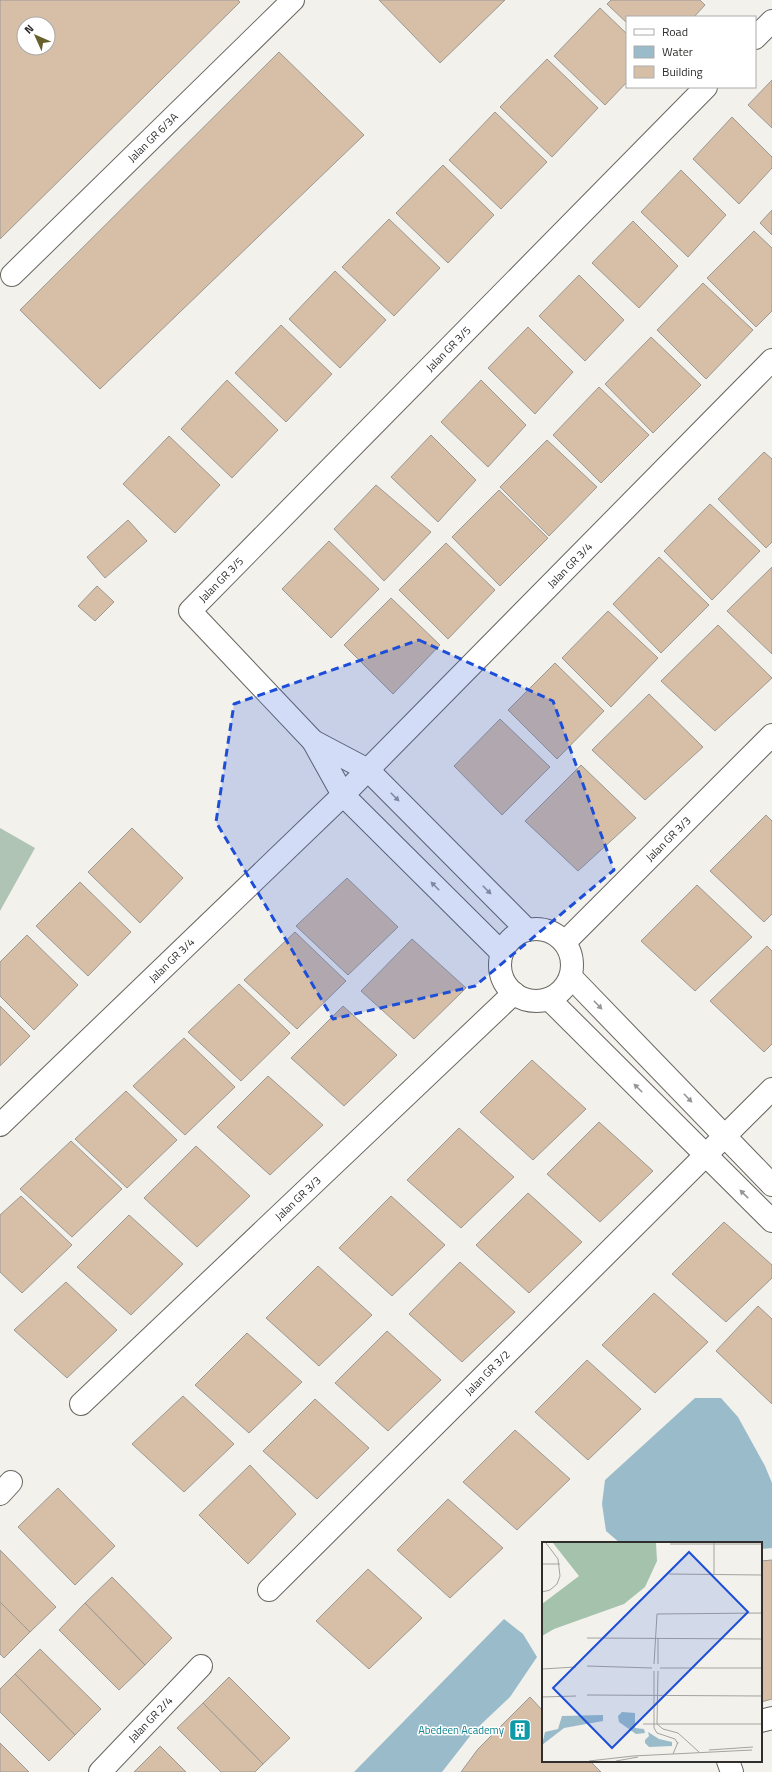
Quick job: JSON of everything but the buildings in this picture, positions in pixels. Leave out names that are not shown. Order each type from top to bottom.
[{"type":"street","name":"Jalan GR 6/3A","points":[[12,275],[293,0]]},
{"type":"street","points":[[756,37],[772,21]]},
{"type":"street","name":"Jalan GR 3/5","points":[[313,741],[190,611],[705,88]]},
{"type":"street","name":"Jalan GR 3/4","points":[[0,1124],[343,795],[772,360]]},
{"type":"street","name":"Jalan GR 3/3","points":[[565,942],[772,735]]},
{"type":"street","points":[[313,741],[368,770],[527,930]]},
{"type":"street","points":[[313,741],[343,795],[502,953]]},
{"type":"street","points":[[527,930],[548,930],[565,942],[572,956],[571,977],[558,994],[549,999],[531,1001],[514,993],[502,978],[500,965],[502,953],[512,938],[527,930]]},
{"type":"street","points":[[571,977],[772,1185]]},
{"type":"street","name":"Jalan GR 3/3","points":[[81,1404],[514,993]]},
{"type":"street","points":[[549,999],[705,1156],[772,1221]]},
{"type":"street","points":[[725,1136],[772,1089]]},
{"type":"street","name":"Jalan GR 3/2","points":[[269,1590],[725,1136]]},
{"type":"street","name":"Jalan GR 2/4","points":[[100,1772],[201,1666]]},
{"type":"street","points":[[762,1721],[772,1718]]},
{"type":"street","points":[[728,1762],[732,1772]]},
{"type":"highlighted area","points":[[419,640],[553,701],[614,870],[475,986],[333,1019],[216,822],[234,704]]},
{"type":"green space","points":[[0,828],[35,848],[0,911]]},
{"type":"water","points":[[695,1398],[721,1398],[738,1417],[765,1466],[772,1483],[772,1548],[762,1549],[762,1542],[619,1542],[606,1531],[602,1504],[605,1480]]},
{"type":"water","points":[[504,1619],[523,1634],[537,1657],[510,1697],[474,1731],[442,1772],[354,1772]]},
{"type":"place","name":"Abedeen Academy","points":[[520,1730]]}]
